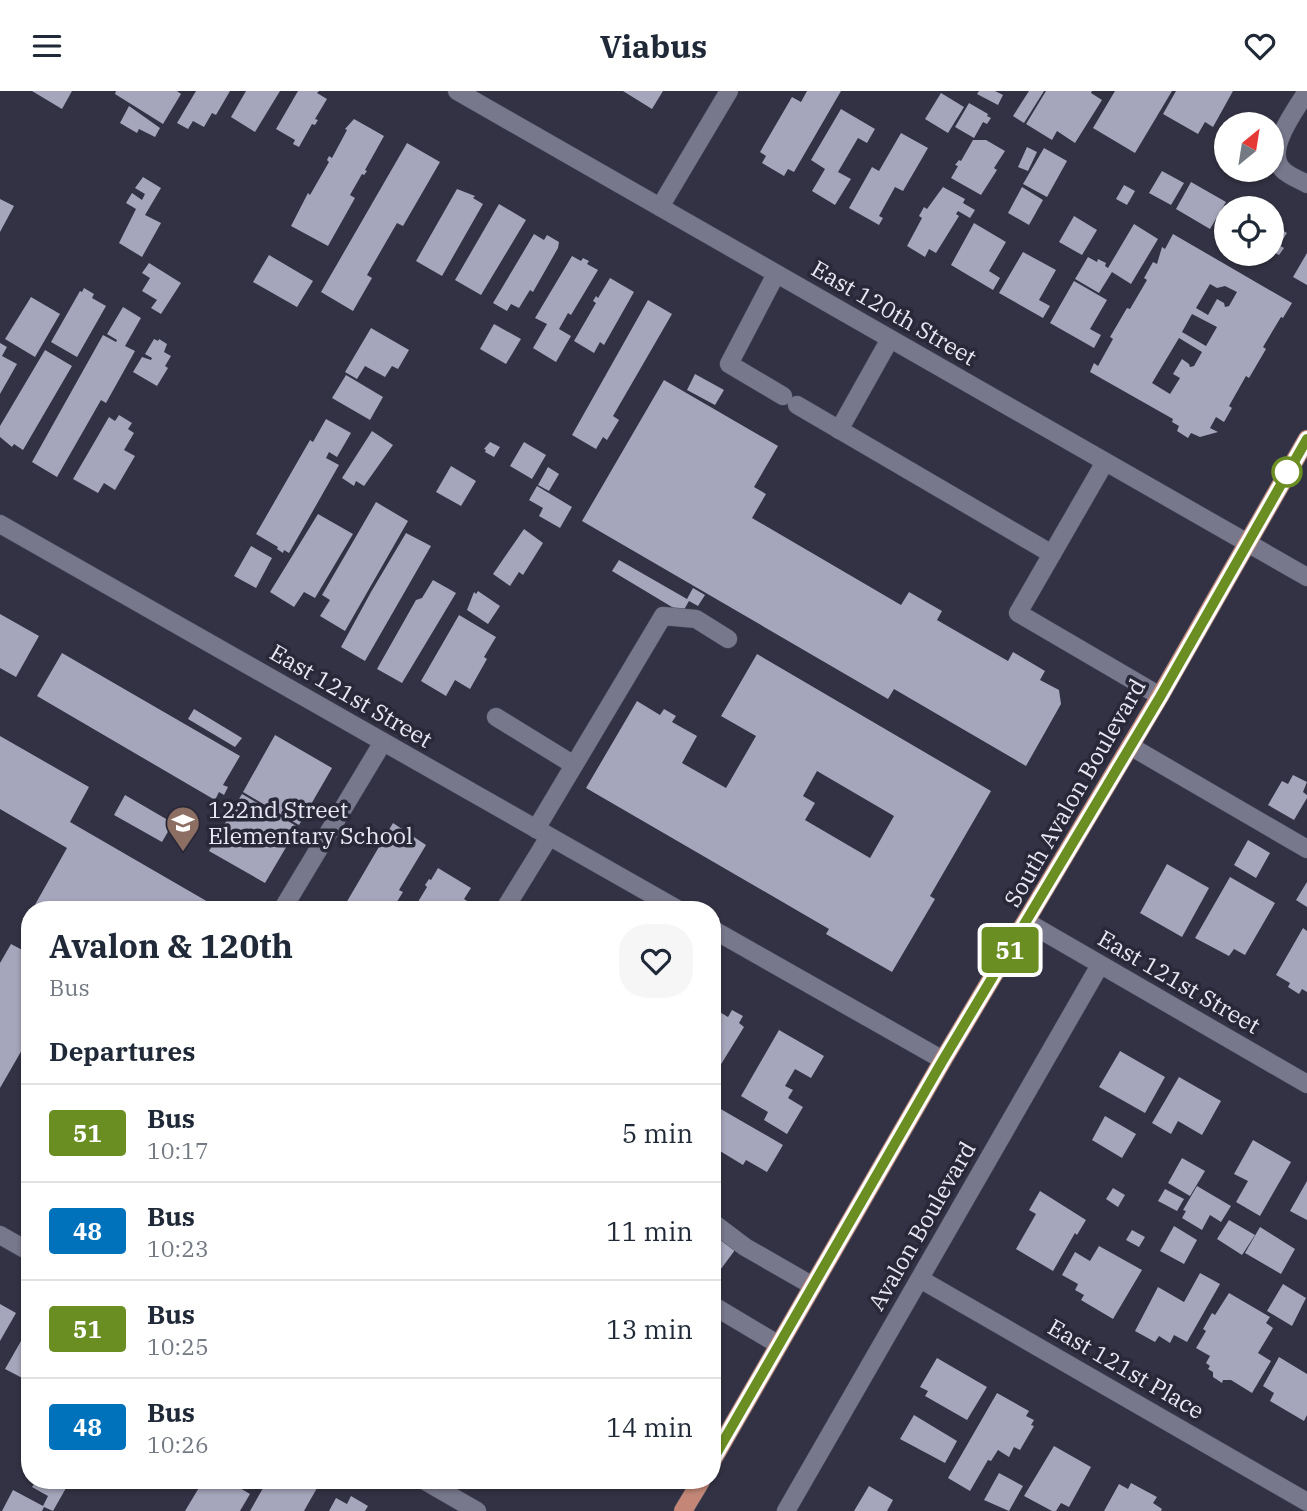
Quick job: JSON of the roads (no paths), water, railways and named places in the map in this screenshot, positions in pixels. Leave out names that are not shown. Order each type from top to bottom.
[{"type":"main road","name":"South Avalon Boulevard","points":[[721,1434],[779,1345],[943,1060],[1160,697],[1307,439]]},
{"type":"main road","points":[[683,1511],[696,1489]]},
{"type":"street","name":"East 120th Street","points":[[457,91],[1307,577]]},
{"type":"street","points":[[660,207],[729,91]]},
{"type":"street","points":[[1307,91],[1276,144],[1276,156],[1282,170],[1307,184]]},
{"type":"street","points":[[776,274],[729,364],[1052,554]]},
{"type":"street","points":[[839,430],[890,339]]},
{"type":"street","points":[[1105,462],[1018,613],[1160,697]]},
{"type":"street","name":"East 121st Street","points":[[0,524],[663,901]]},
{"type":"street","points":[[509,901],[575,765],[663,616],[696,619],[728,639]]},
{"type":"street","points":[[496,717],[575,765]]},
{"type":"street","points":[[287,901],[383,743]]},
{"type":"street","points":[[1130,746],[1307,849]]},
{"type":"street","name":"East 121st Street","points":[[1027,922],[1307,1084]]},
{"type":"street","points":[[721,934],[943,1060]]},
{"type":"street","name":"Avalon Boulevard","points":[[786,1511],[1100,965]]},
{"type":"street","points":[[721,1229],[745,1247],[813,1286]]},
{"type":"street","points":[[0,1235],[21,1247]]},
{"type":"street","name":"East 121st Place","points":[[920,1279],[1307,1502]]},
{"type":"street","points":[[721,1310],[779,1345]]},
{"type":"street","points":[[450,1489],[477,1511]]},
{"type":"place","name":"122nd Street Elementary School","points":[[183,853]]}]
